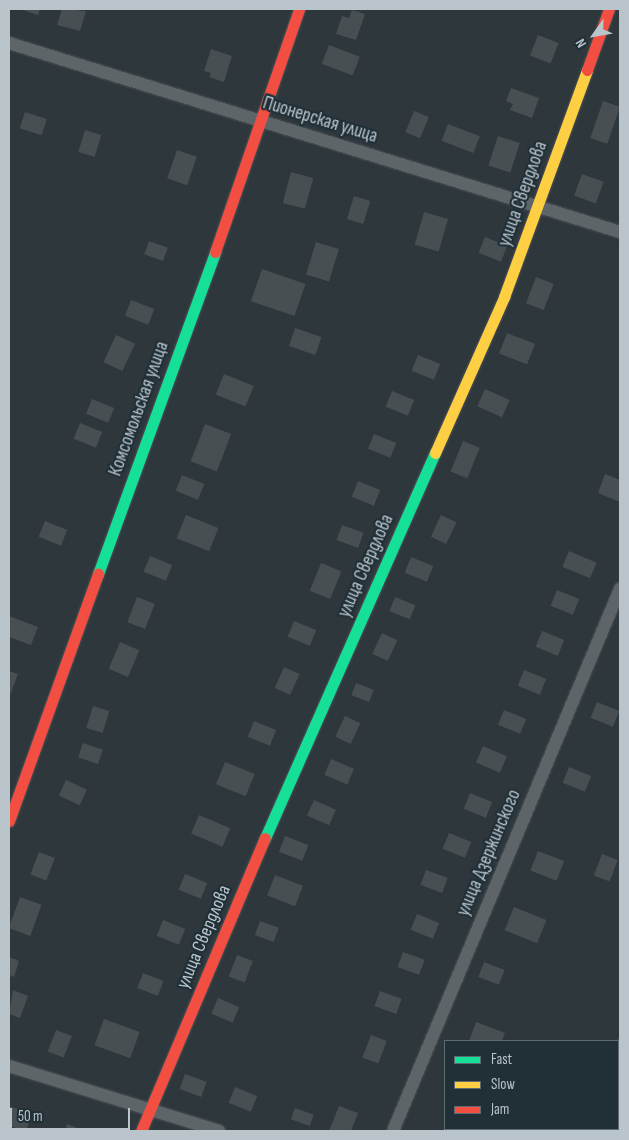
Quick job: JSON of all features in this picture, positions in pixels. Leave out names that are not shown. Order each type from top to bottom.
[{"type":"street","name":"Комсомольская улица","points":[[9,821],[262,122],[299,9]]},
{"type":"street","name":"улица Свердлова","points":[[141,1131],[282,799],[504,297],[609,9]]},
{"type":"street","name":"Пионерская улица","points":[[9,43],[538,205],[620,232]]},
{"type":"street","name":"улица Дзержинского","points":[[393,1131],[620,589]]},
{"type":"street","points":[[9,1066],[149,1112],[220,1131]]},
{"type":"building","points":[[20,9],[40,9],[38,15]]},
{"type":"building","points":[[62,9],[86,11],[80,31],[57,25]]},
{"type":"building","points":[[352,10],[365,14],[356,40],[336,34],[342,16],[349,18]]},
{"type":"building","points":[[538,35],[559,43],[551,63],[530,56]]},
{"type":"building","points":[[329,45],[360,57],[353,75],[322,64]]},
{"type":"building","points":[[211,49],[232,56],[224,82],[209,77],[211,73],[204,71]]},
{"type":"building","points":[[511,88],[539,98],[532,118],[510,110],[513,104],[506,101]]},
{"type":"building","points":[[603,101],[620,107],[607,144],[590,138]]},
{"type":"building","points":[[414,111],[429,117],[420,138],[405,132]]},
{"type":"building","points":[[25,112],[47,119],[42,135],[20,128]]},
{"type":"building","points":[[448,124],[480,136],[473,153],[442,141]]},
{"type":"building","points":[[85,130],[101,135],[95,157],[78,152]]},
{"type":"building","points":[[498,136],[520,143],[510,173],[488,165]]},
{"type":"building","points":[[177,150],[197,157],[187,185],[167,178]]},
{"type":"building","points":[[291,172],[313,178],[305,209],[283,203]]},
{"type":"building","points":[[582,174],[604,182],[596,203],[574,196]]},
{"type":"building","points":[[354,196],[370,201],[363,224],[347,219]]},
{"type":"building","points":[[424,212],[448,219],[439,252],[415,245]]},
{"type":"building","points":[[485,237],[507,246],[501,262],[479,253]]},
{"type":"building","points":[[149,241],[168,248],[163,261],[144,254]]},
{"type":"building","points":[[316,242],[339,249],[329,282],[306,275]]},
{"type":"building","points":[[262,269],[305,284],[294,316],[251,301]]},
{"type":"building","points":[[536,277],[554,284],[544,310],[526,303]]},
{"type":"building","points":[[131,300],[154,309],[148,325],[125,316]]},
{"type":"building","points":[[295,328],[321,337],[315,355],[289,346]]},
{"type":"building","points":[[507,333],[535,344],[527,364],[499,354]]},
{"type":"building","points":[[116,335],[135,344],[122,371],[103,362]]},
{"type":"building","points":[[418,355],[440,364],[434,380],[412,371]]},
{"type":"building","points":[[224,374],[254,386],[245,406],[216,394]]},
{"type":"building","points":[[485,389],[510,400],[502,417],[477,406]]},
{"type":"building","points":[[392,391],[414,400],[408,416],[386,407]]},
{"type":"building","points":[[92,399],[114,408],[108,423],[86,414]]},
{"type":"building","points":[[80,423],[102,432],[96,448],[74,439]]},
{"type":"building","points":[[205,424],[231,434],[217,471],[191,461]]},
{"type":"building","points":[[374,434],[396,443],[390,458],[368,449]]},
{"type":"building","points":[[463,441],[480,448],[467,478],[451,472]]},
{"type":"building","points":[[605,474],[620,480],[620,502],[598,493]]},
{"type":"building","points":[[182,475],[204,484],[198,500],[176,491]]},
{"type":"building","points":[[358,481],[380,490],[374,506],[352,497]]},
{"type":"building","points":[[186,515],[218,528],[209,551],[177,538]]},
{"type":"building","points":[[441,515],[456,522],[446,544],[431,537]]},
{"type":"building","points":[[45,521],[67,530],[61,546],[39,537]]},
{"type":"building","points":[[342,525],[364,533],[358,548],[337,540]]},
{"type":"building","points":[[569,551],[597,563],[590,578],[562,567]]},
{"type":"building","points":[[150,556],[172,565],[166,581],[144,572]]},
{"type":"building","points":[[411,557],[433,566],[427,582],[405,573]]},
{"type":"building","points":[[321,563],[341,571],[330,599],[310,591]]},
{"type":"building","points":[[557,590],[579,599],[573,615],[551,606]]},
{"type":"building","points":[[137,597],[155,604],[145,629],[127,622]]},
{"type":"building","points":[[395,597],[415,605],[410,619],[389,611]]},
{"type":"building","points":[[9,616],[38,627],[31,645],[9,637]]},
{"type":"building","points":[[294,621],[316,630],[310,646],[288,637]]},
{"type":"building","points":[[542,631],[564,640],[558,656],[536,647]]},
{"type":"building","points":[[382,633],[397,640],[388,661],[372,654]]},
{"type":"building","points":[[120,642],[139,650],[128,677],[109,669]]},
{"type":"building","points":[[284,667],[300,674],[290,695],[275,688]]},
{"type":"building","points":[[524,670],[546,679],[540,695],[518,686]]},
{"type":"building","points":[[9,671],[18,674],[9,698]]},
{"type":"building","points":[[356,683],[374,690],[369,702],[351,695]]},
{"type":"building","points":[[597,702],[619,711],[613,727],[591,718]]},
{"type":"building","points":[[93,706],[109,711],[103,733],[86,728]]},
{"type":"building","points":[[504,710],[526,719],[520,734],[498,725]]},
{"type":"building","points":[[345,716],[360,723],[351,744],[335,737]]},
{"type":"building","points":[[254,721],[276,730],[270,746],[248,737]]},
{"type":"building","points":[[83,743],[103,750],[98,764],[78,757]]},
{"type":"building","points":[[483,746],[507,756],[500,773],[476,763]]},
{"type":"building","points":[[331,759],[354,769],[347,784],[324,775]]},
{"type":"building","points":[[225,762],[255,774],[246,796],[216,784]]},
{"type":"building","points":[[569,767],[591,776],[585,792],[563,783]]},
{"type":"building","points":[[66,780],[87,790],[80,805],[59,795]]},
{"type":"building","points":[[470,793],[492,802],[486,818],[464,809]]},
{"type":"building","points":[[314,800],[336,810],[329,825],[307,816]]},
{"type":"building","points":[[199,815],[230,828],[222,847],[191,833]]},
{"type":"building","points":[[449,833],[471,842],[465,858],[443,849]]},
{"type":"building","points":[[285,836],[308,845],[302,861],[279,852]]},
{"type":"building","points":[[538,851],[564,861],[557,881],[530,871]]},
{"type":"building","points":[[39,852],[55,858],[46,880],[30,874]]},
{"type":"building","points":[[602,854],[618,860],[610,882],[594,875]]},
{"type":"building","points":[[426,870],[448,878],[442,893],[421,885]]},
{"type":"building","points":[[185,874],[207,883],[201,899],[179,890]]},
{"type":"building","points":[[275,875],[303,886],[295,906],[267,896]]},
{"type":"building","points":[[20,897],[42,905],[30,936],[9,928]]},
{"type":"building","points":[[514,907],[546,920],[537,943],[505,930]]},
{"type":"building","points":[[417,914],[439,923],[433,939],[411,930]]},
{"type":"building","points":[[163,920],[185,929],[179,945],[157,936]]},
{"type":"building","points":[[260,921],[279,928],[274,942],[255,935]]},
{"type":"building","points":[[403,952],[425,960],[419,975],[398,967]]},
{"type":"building","points":[[237,955],[253,961],[245,983],[229,976]]},
{"type":"building","points":[[9,957],[19,961],[14,977],[9,975]]},
{"type":"building","points":[[484,962],[505,970],[499,985],[478,977]]},
{"type":"building","points":[[143,973],[164,981],[158,996],[137,988]]},
{"type":"building","points":[[13,990],[28,996],[20,1018],[9,1014]]},
{"type":"building","points":[[380,991],[402,999],[396,1014],[375,1006]]},
{"type":"building","points":[[218,998],[239,1007],[233,1023],[211,1014]]},
{"type":"building","points":[[104,1019],[140,1032],[130,1058],[94,1045]]},
{"type":"building","points":[[476,1022],[505,1033],[502,1040],[469,1040]]},
{"type":"building","points":[[56,1030],[72,1036],[64,1058],[48,1051]]},
{"type":"building","points":[[620,1034],[620,1056],[619,1040],[617,1040]]},
{"type":"building","points":[[371,1035],[387,1041],[378,1063],[362,1057]]},
{"type":"building","points":[[185,1074],[207,1082],[201,1097],[180,1089]]},
{"type":"building","points":[[235,1087],[257,1096],[251,1112],[229,1103]]},
{"type":"building","points":[[9,1106],[32,1114],[26,1131],[9,1126]]},
{"type":"building","points":[[339,1106],[358,1113],[351,1131],[329,1131]]},
{"type":"building","points":[[295,1108],[314,1115],[310,1126],[291,1119]]},
{"type":"building","points":[[67,1124],[85,1131],[65,1131]]},
{"type":"traffic: fast","points":[[98,574],[215,252]]},
{"type":"traffic: fast","points":[[265,838],[435,453]]},
{"type":"traffic: slow","points":[[435,453],[504,297],[587,70]]},
{"type":"traffic: jam","points":[[215,252],[299,9]]},
{"type":"traffic: jam","points":[[587,70],[609,9]]},
{"type":"traffic: jam","points":[[9,821],[98,574]]},
{"type":"traffic: jam","points":[[141,1131],[265,838]]}]
